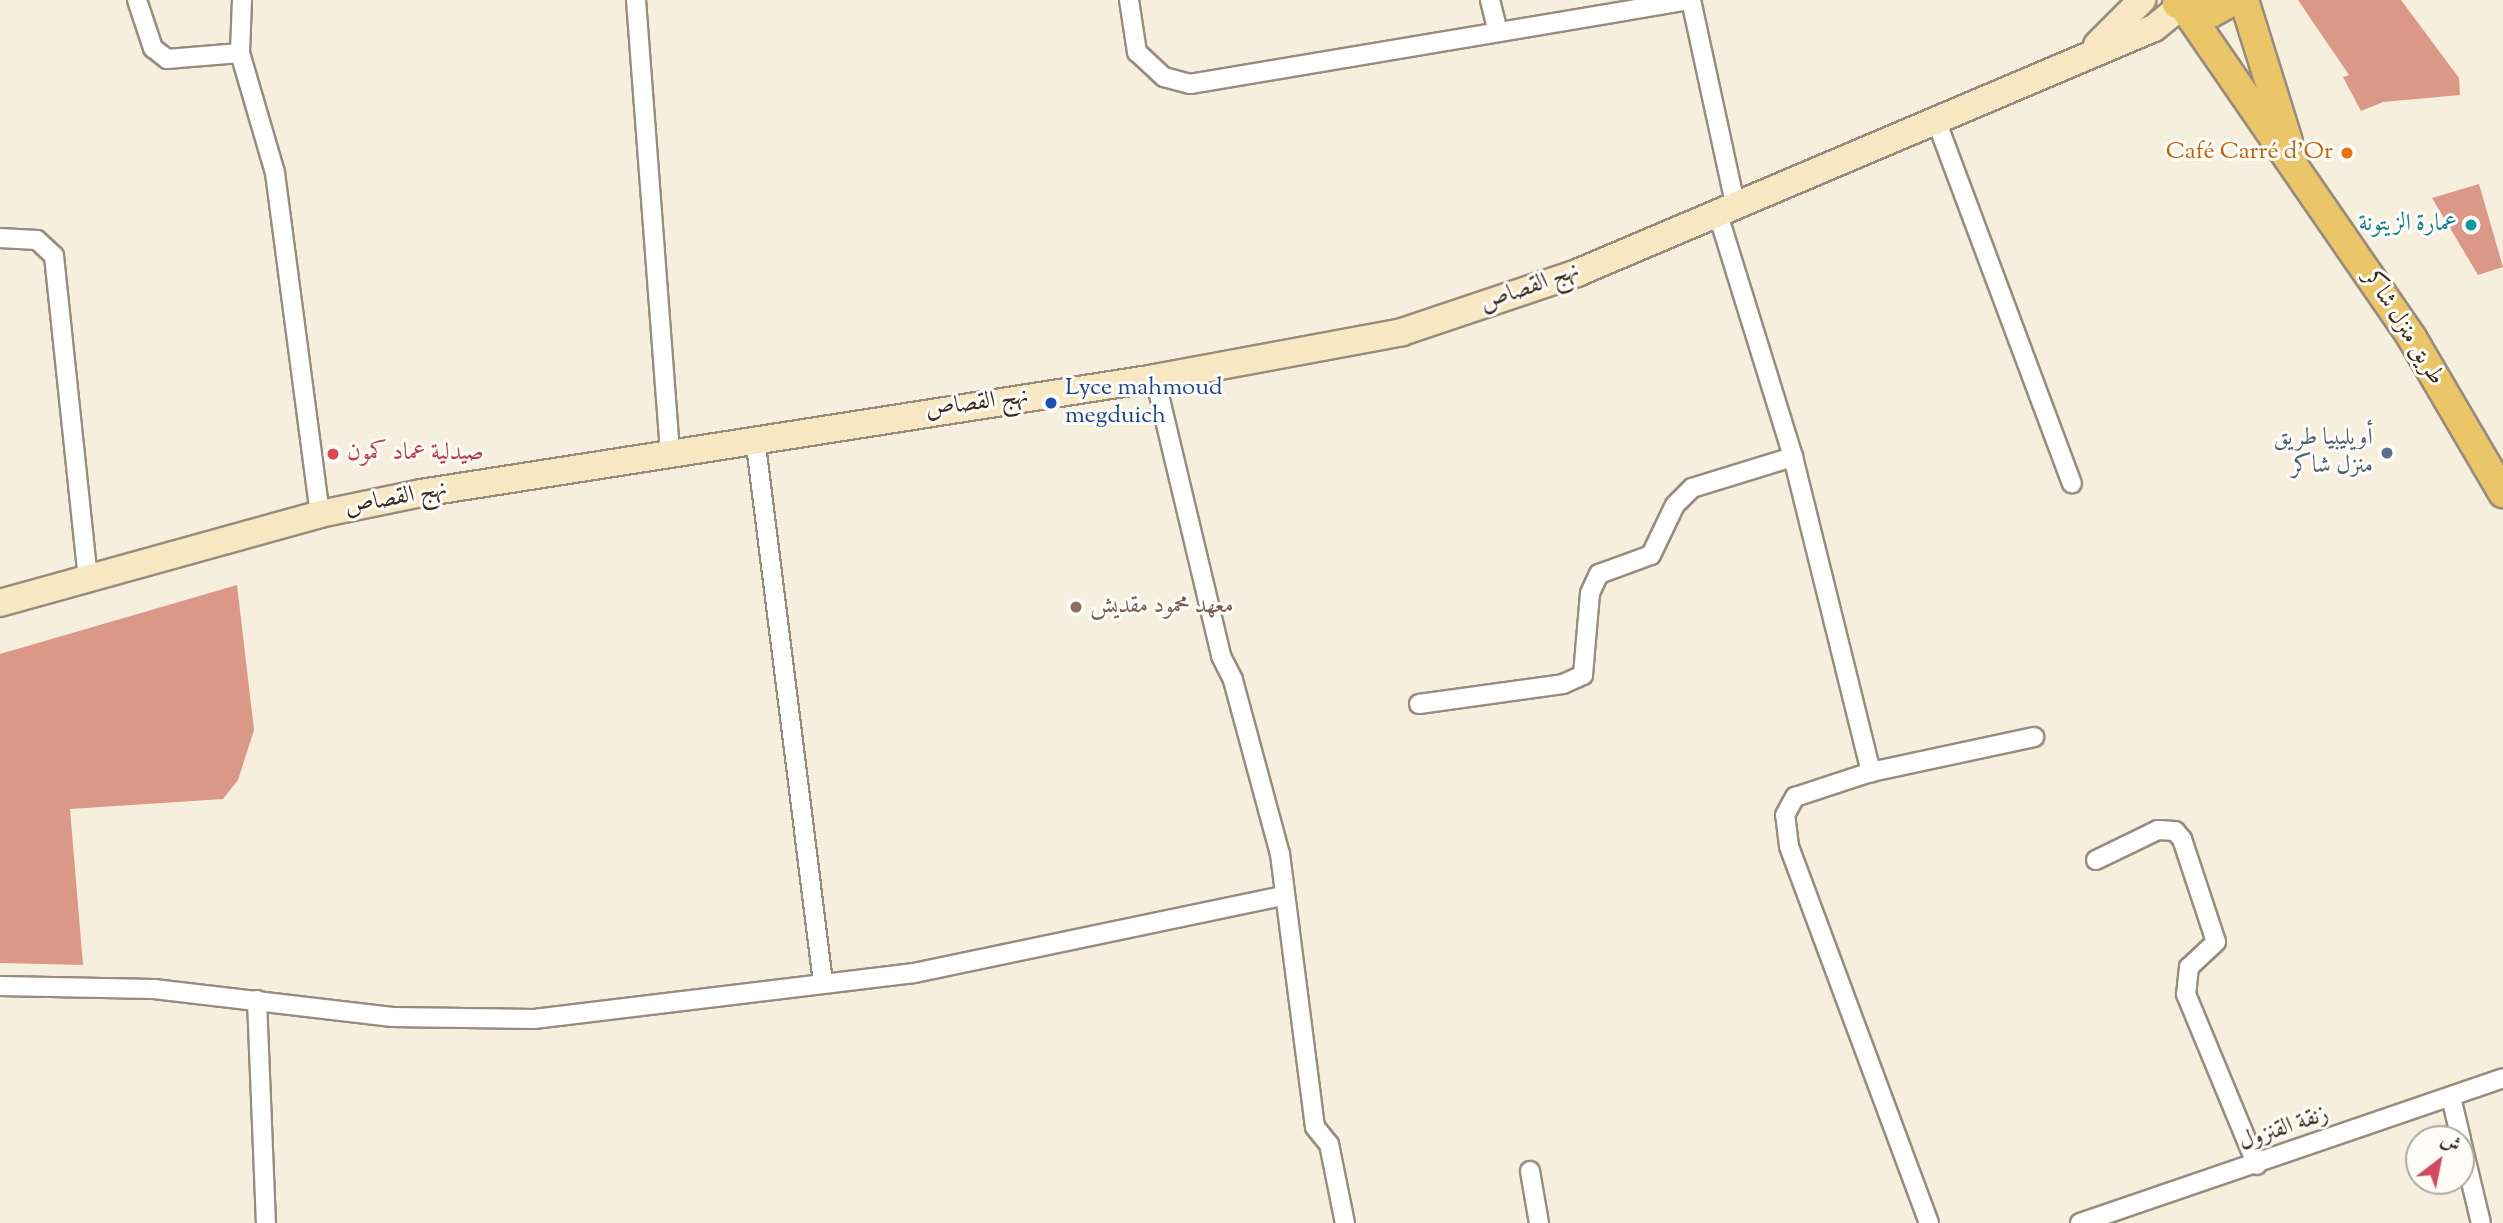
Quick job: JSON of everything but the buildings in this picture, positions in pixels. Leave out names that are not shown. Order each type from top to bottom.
[{"type":"main road","points":[[2180,6],[2211,13],[2234,0]]},
{"type":"main road","name":"طريق منزل شاكر","points":[[2244,0],[2298,166]]},
{"type":"main road","name":"طريق منزل شاكر","points":[[2180,6],[2268,134],[2298,166],[2412,338],[2503,493]]},
{"type":"street","points":[[137,0],[153,48],[167,59],[240,54]]},
{"type":"street","points":[[242,0],[240,54],[275,173],[320,514]]},
{"type":"street","points":[[636,0],[670,452]]},
{"type":"street","points":[[1129,0],[1137,52],[1164,77],[1191,84],[1691,0],[1726,208],[1793,457],[1871,772]]},
{"type":"street","points":[[1490,0],[1498,32]]},
{"type":"street","name":"نهج القصاص","points":[[2083,57],[2142,0]]},
{"type":"street","name":"نهج القصاص","points":[[0,603],[320,514],[755,438],[1155,378],[1402,332],[1577,273],[2154,29],[2180,6]]},
{"type":"street","points":[[1936,120],[2072,483]]},
{"type":"street","points":[[0,238],[37,240],[54,256],[89,579]]},
{"type":"street","points":[[1155,378],[1221,656],[1233,680],[1280,853],[1283,896],[1315,1127],[1329,1144],[1345,1223]]},
{"type":"street","points":[[755,438],[822,982]]},
{"type":"street","points":[[1419,704],[1563,684],[1583,675],[1590,593],[1599,574],[1651,555],[1675,505],[1692,488],[1793,457]]},
{"type":"street","points":[[1929,1223],[1784,825],[1795,797],[1871,772],[2034,737]]},
{"type":"street","points":[[2096,860],[2158,830],[2175,831],[2182,839],[2216,942],[2189,967],[2186,994],[2257,1165]]},
{"type":"street","points":[[0,986],[154,989],[392,1017],[534,1019],[822,982],[914,973],[1283,896]]},
{"type":"street","points":[[257,1000],[266,1223]]},
{"type":"street","name":"زنقة القنزول","points":[[2080,1223],[2257,1165],[2503,1078]]},
{"type":"street","points":[[2451,1097],[2458,1125]]},
{"type":"street","points":[[1530,1171],[1539,1223]]},
{"type":"street","points":[[2474,1195],[2481,1223]]},
{"type":"place","name":"Café Carré d'Or","points":[[2347,153]]},
{"type":"place","name":"عمارة الزيتونة","points":[[2471,225]]},
{"type":"place","name":"Lyce mahmoud megduich","points":[[1051,403]]},
{"type":"place","name":"أويليبيا طريق منزل شاكر","points":[[2387,453]]},
{"type":"place","name":"صيدلية عماد كمون","points":[[333,454]]},
{"type":"place","name":"معهد محمود مقديش","points":[[1076,607]]}]
